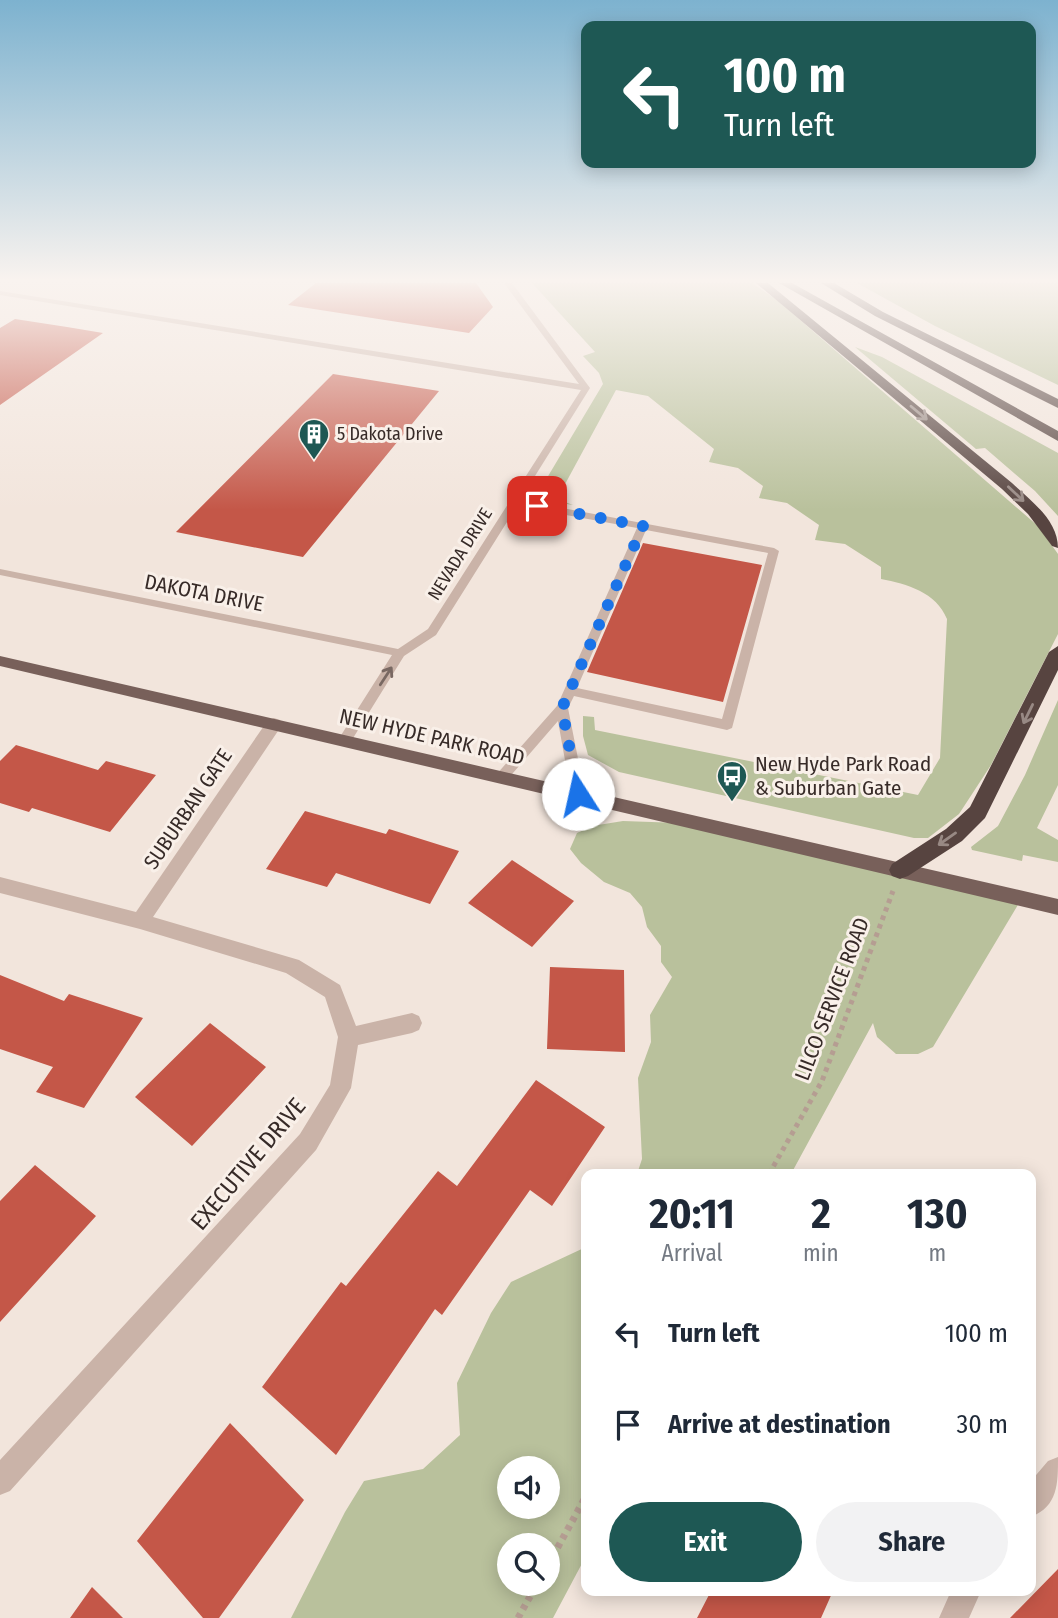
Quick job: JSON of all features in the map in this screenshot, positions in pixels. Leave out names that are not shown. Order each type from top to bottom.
[{"type":"highway","points":[[853,359],[1007,486],[1033,511],[1058,543]]},
{"type":"highway","points":[[918,359],[1058,437]]},
{"type":"highway","points":[[968,359],[1058,404]]},
{"type":"highway","points":[[972,359],[1058,391]]},
{"type":"highway","points":[[900,870],[954,835],[978,812],[1058,652]]},
{"type":"main road","name":"NEW HYDE PARK ROAD","points":[[0,662],[502,776],[1058,907]]},
{"type":"street","name":"SUBURBAN GATE","points":[[140,920],[274,724]]},
{"type":"street","name":"EXECUTIVE DRIVE","points":[[0,885],[140,920],[292,966],[333,991],[349,1037],[340,1088],[307,1142],[0,1481]]},
{"type":"street","points":[[349,1037],[412,1023]]},
{"type":"street","points":[[1036,1497],[1058,1471]]},
{"type":"street","points":[[954,1618],[964,1596]]},
{"type":"lane","points":[[404,359],[586,388]]},
{"type":"lane","points":[[564,359],[586,388]]},
{"type":"lane","name":"NEVADA DRIVE","points":[[400,653],[432,632],[586,388]]},
{"type":"lane","points":[[514,502],[774,551],[727,725],[571,691]]},
{"type":"lane","points":[[502,776],[562,708],[643,526]]},
{"type":"lane","name":"DAKOTA DRIVE","points":[[0,572],[400,653]]},
{"type":"lane","points":[[345,740],[400,653]]},
{"type":"lane","points":[[562,708],[578,794]]},
{"type":"path","name":"LILCO SERVICE ROAD","points":[[772,1169],[822,1081],[900,870]]},
{"type":"path","points":[[560,1543],[581,1505]]},
{"type":"path","points":[[518,1618],[530,1596]]},
{"type":"green space","points":[[585,359],[845,359],[1038,526],[1058,554],[1058,634],[991,765],[959,814],[928,838],[914,838],[619,772],[588,755],[583,736],[583,716],[594,717],[595,730],[918,795],[940,758],[947,619],[936,602],[928,596],[910,587],[881,579],[881,567],[845,544],[815,540],[819,525],[787,503],[759,498],[763,486],[738,468],[709,462],[714,449],[648,396],[616,390],[557,499],[573,505],[554,502],[538,493],[603,384],[599,373]]},
{"type":"green space","points":[[869,359],[885,359],[1058,453],[1058,516],[1035,491],[985,448],[976,449]]},
{"type":"green space","points":[[1003,359],[1058,359],[1058,385]]},
{"type":"green space","points":[[1058,700],[1058,785],[1037,828],[1058,840],[1058,862],[1023,855],[1022,861],[972,850],[971,847],[998,826],[1025,775]]},
{"type":"green space","points":[[623,821],[680,823],[1022,898],[933,1047],[918,1054],[896,1054],[877,1037],[873,1023],[794,1169],[639,1169],[642,1159],[638,1078],[651,1042],[650,1015],[672,977],[661,962],[661,946],[647,927],[642,907],[630,893],[604,882],[581,863],[570,849],[577,833],[592,826]]},
{"type":"green space","points":[[581,1249],[581,1565],[553,1618],[291,1618],[345,1512],[364,1481],[423,1469],[460,1435],[457,1383],[491,1313],[511,1282]]},
{"type":"building","points":[[0,359],[67,359],[0,405]]},
{"type":"building","name":"5 Dakota Drive","points":[[333,374],[439,391],[303,557],[176,532]]},
{"type":"building","points":[[643,543],[762,565],[723,702],[587,672]]},
{"type":"building","points":[[16,745],[98,770],[106,761],[156,775],[110,832],[32,808],[29,812],[0,803],[0,761]]},
{"type":"building","points":[[305,811],[386,834],[389,829],[459,851],[430,904],[336,873],[327,887],[266,869]]},
{"type":"building","points":[[512,860],[574,901],[532,947],[468,903]]},
{"type":"building","points":[[550,967],[624,970],[625,1052],[547,1049]]},
{"type":"building","points":[[0,975],[64,1001],[69,994],[143,1018],[84,1108],[36,1092],[53,1067],[0,1049]]},
{"type":"building","points":[[210,1023],[266,1067],[192,1146],[135,1097]]},
{"type":"building","points":[[536,1080],[605,1127],[552,1206],[530,1190],[442,1315],[435,1309],[336,1455],[262,1387],[341,1282],[346,1286],[438,1171],[457,1186]]},
{"type":"building","points":[[35,1165],[96,1216],[0,1322],[0,1201]]},
{"type":"building","points":[[230,1423],[304,1500],[219,1618],[203,1618],[137,1541]]},
{"type":"building","points":[[1058,1569],[1058,1618],[1010,1618],[1032,1596],[1036,1596],[1036,1591]]},
{"type":"building","points":[[92,1587],[123,1618],[70,1618]]},
{"type":"building","points":[[708,1596],[831,1596],[821,1618],[697,1618]]},
{"type":"place","name":"5 Dakota Drive","points":[[314,461]]},
{"type":"place","name":"New Hyde Park Road & Suburban Gate","points":[[732,803]]},
{"type":"route","points":[[537,506],[643,526],[562,708],[578,794]]}]
